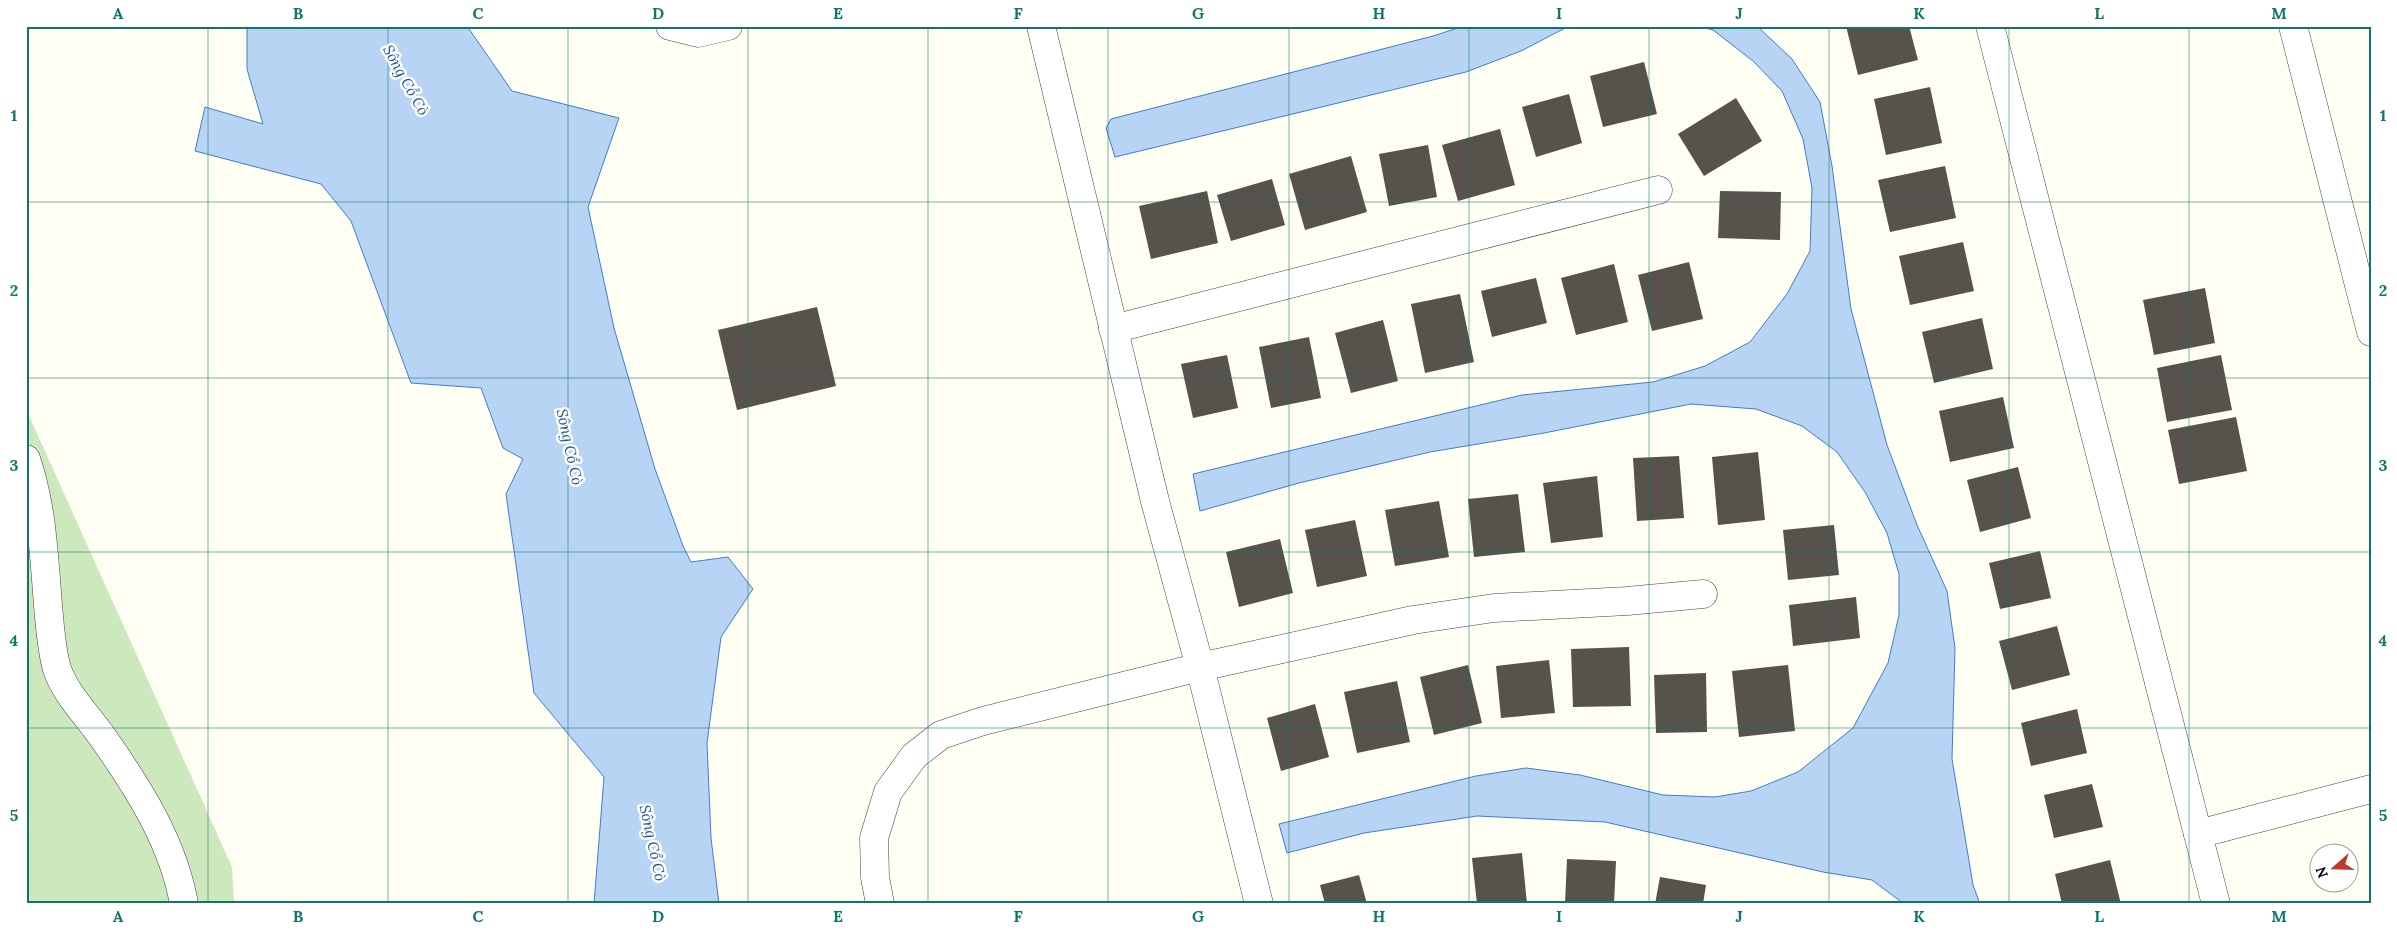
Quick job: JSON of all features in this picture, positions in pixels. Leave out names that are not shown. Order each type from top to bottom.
[{"type":"street","points":[[670,26],[698,33],[728,26]]},
{"type":"street","points":[[1041,26],[1112,329],[1259,904]]},
{"type":"street","points":[[1990,26],[2216,904]]},
{"type":"street","points":[[2293,26],[2371,332]]},
{"type":"street","points":[[1112,329],[1658,190]]},
{"type":"street","points":[[26,459],[34,480],[39,511],[51,637],[57,669],[68,691],[136,784],[168,849],[180,883],[184,904]]},
{"type":"street","points":[[880,904],[875,877],[874,838],[888,792],[914,756],[941,735],[982,721],[1200,668],[1413,620],[1494,608],[1628,602],[1703,594]]},
{"type":"street","points":[[2198,834],[2371,788]]},
{"type":"green space","points":[[26,409],[232,867],[234,904],[26,904]]},
{"type":"water","name":"Sông Cổ Cò","points":[[247,26],[467,26],[512,91],[619,118],[588,207],[614,328],[655,469],[683,546],[691,562],[728,557],[753,589],[721,637],[707,743],[711,838],[719,904],[594,904],[604,777],[534,693],[506,494],[523,459],[503,448],[481,388],[411,383],[351,221],[321,184],[195,151],[205,107],[263,124],[247,69]]},
{"type":"water","points":[[1464,26],[1569,26],[1521,51],[1466,72],[1115,157],[1106,128],[1111,119],[1433,36]]},
{"type":"water","points":[[1697,26],[1757,26],[1792,59],[1820,102],[1832,166],[1851,309],[1887,445],[1917,525],[1947,591],[1955,648],[1952,759],[1973,885],[1980,904],[1904,904],[1872,880],[1823,872],[1605,822],[1477,816],[1364,833],[1287,853],[1279,824],[1476,776],[1526,768],[1580,775],[1663,795],[1715,797],[1751,791],[1798,772],[1853,728],[1888,663],[1899,615],[1899,574],[1887,533],[1865,492],[1837,452],[1802,426],[1756,409],[1691,404],[1544,433],[1430,452],[1299,483],[1200,511],[1193,474],[1522,395],[1653,382],[1705,366],[1750,342],[1787,294],[1810,251],[1812,188],[1803,139],[1782,91],[1753,61],[1713,30]]},
{"type":"building","points":[[1846,26],[1909,26],[1918,60],[1858,75]]},
{"type":"building","points":[[1644,62],[1657,114],[1603,127],[1590,76]]},
{"type":"building","points":[[1930,87],[1942,143],[1886,155],[1874,99]]},
{"type":"building","points":[[1569,94],[1582,143],[1536,157],[1522,107]]},
{"type":"building","points":[[1736,98],[1762,141],[1704,176],[1678,134]]},
{"type":"building","points":[[1500,129],[1515,185],[1458,201],[1442,145]]},
{"type":"building","points":[[1428,145],[1437,197],[1389,206],[1379,154]]},
{"type":"building","points":[[1351,156],[1367,212],[1305,230],[1289,174]]},
{"type":"building","points":[[1945,166],[1956,218],[1890,232],[1878,180]]},
{"type":"building","points":[[1272,179],[1285,225],[1231,241],[1217,195]]},
{"type":"building","points":[[1207,191],[1218,243],[1151,259],[1139,206]]},
{"type":"building","points":[[1720,191],[1781,192],[1780,240],[1718,238]]},
{"type":"building","points":[[1963,242],[1974,291],[1910,305],[1899,256]]},
{"type":"building","points":[[1689,262],[1703,319],[1652,331],[1638,275]]},
{"type":"building","points":[[1614,264],[1628,322],[1576,335],[1561,278]]},
{"type":"building","points":[[1536,278],[1547,323],[1492,337],[1481,291]]},
{"type":"building","points":[[2205,288],[2215,343],[2154,355],[2143,300]]},
{"type":"building","points":[[1460,294],[1474,362],[1425,373],[1411,304]]},
{"type":"building","points":[[817,307],[836,386],[737,410],[718,330]]},
{"type":"building","points":[[1982,318],[1993,369],[1934,383],[1922,332]]},
{"type":"building","points":[[1383,320],[1398,381],[1351,393],[1335,333]]},
{"type":"building","points":[[1309,337],[1321,398],[1271,408],[1259,347]]},
{"type":"building","points":[[1227,355],[1238,408],[1193,418],[1181,364]]},
{"type":"building","points":[[2221,355],[2232,410],[2167,422],[2157,368]]},
{"type":"building","points":[[2003,397],[2014,448],[1950,462],[1939,411]]},
{"type":"building","points":[[2236,417],[2247,471],[2179,484],[2168,430]]},
{"type":"building","points":[[1758,452],[1765,520],[1718,525],[1712,457]]},
{"type":"building","points":[[1679,456],[1684,518],[1637,521],[1633,458]]},
{"type":"building","points":[[2018,467],[2031,518],[1980,532],[1967,480]]},
{"type":"building","points":[[1597,476],[1603,537],[1551,543],[1543,483]]},
{"type":"building","points":[[1518,494],[1525,552],[1474,557],[1468,499]]},
{"type":"building","points":[[1439,501],[1449,557],[1395,566],[1385,510]]},
{"type":"building","points":[[1355,520],[1367,576],[1317,587],[1305,530]]},
{"type":"building","points":[[1834,525],[1839,575],[1788,580],[1783,530]]},
{"type":"building","points":[[1280,539],[1293,593],[1239,607],[1226,552]]},
{"type":"building","points":[[2040,551],[2051,598],[2000,609],[1989,563]]},
{"type":"building","points":[[1856,597],[1860,638],[1793,646],[1789,605]]},
{"type":"building","points":[[2057,626],[2070,675],[2012,690],[1999,641]]},
{"type":"building","points":[[1629,647],[1631,706],[1573,707],[1571,649]]},
{"type":"building","points":[[1549,660],[1555,713],[1501,718],[1496,666]]},
{"type":"building","points":[[1468,665],[1482,723],[1434,735],[1420,677]]},
{"type":"building","points":[[1788,665],[1795,731],[1739,737],[1732,671]]},
{"type":"building","points":[[1706,673],[1707,732],[1656,733],[1654,675]]},
{"type":"building","points":[[1397,681],[1410,742],[1357,753],[1344,692]]},
{"type":"building","points":[[1315,704],[1329,757],[1281,771],[1267,718]]},
{"type":"building","points":[[2077,709],[2087,753],[2031,766],[2021,723]]},
{"type":"building","points":[[2092,784],[2103,827],[2054,838],[2044,795]]},
{"type":"building","points":[[1522,853],[1527,904],[1477,904],[1472,858]]},
{"type":"building","points":[[1567,859],[1616,861],[1614,904],[1565,904]]},
{"type":"building","points":[[2110,860],[2121,904],[2062,904],[2055,874]]},
{"type":"building","points":[[1359,875],[1367,904],[1325,904],[1320,885]]},
{"type":"building","points":[[1660,877],[1706,885],[1703,904],[1655,904]]}]
